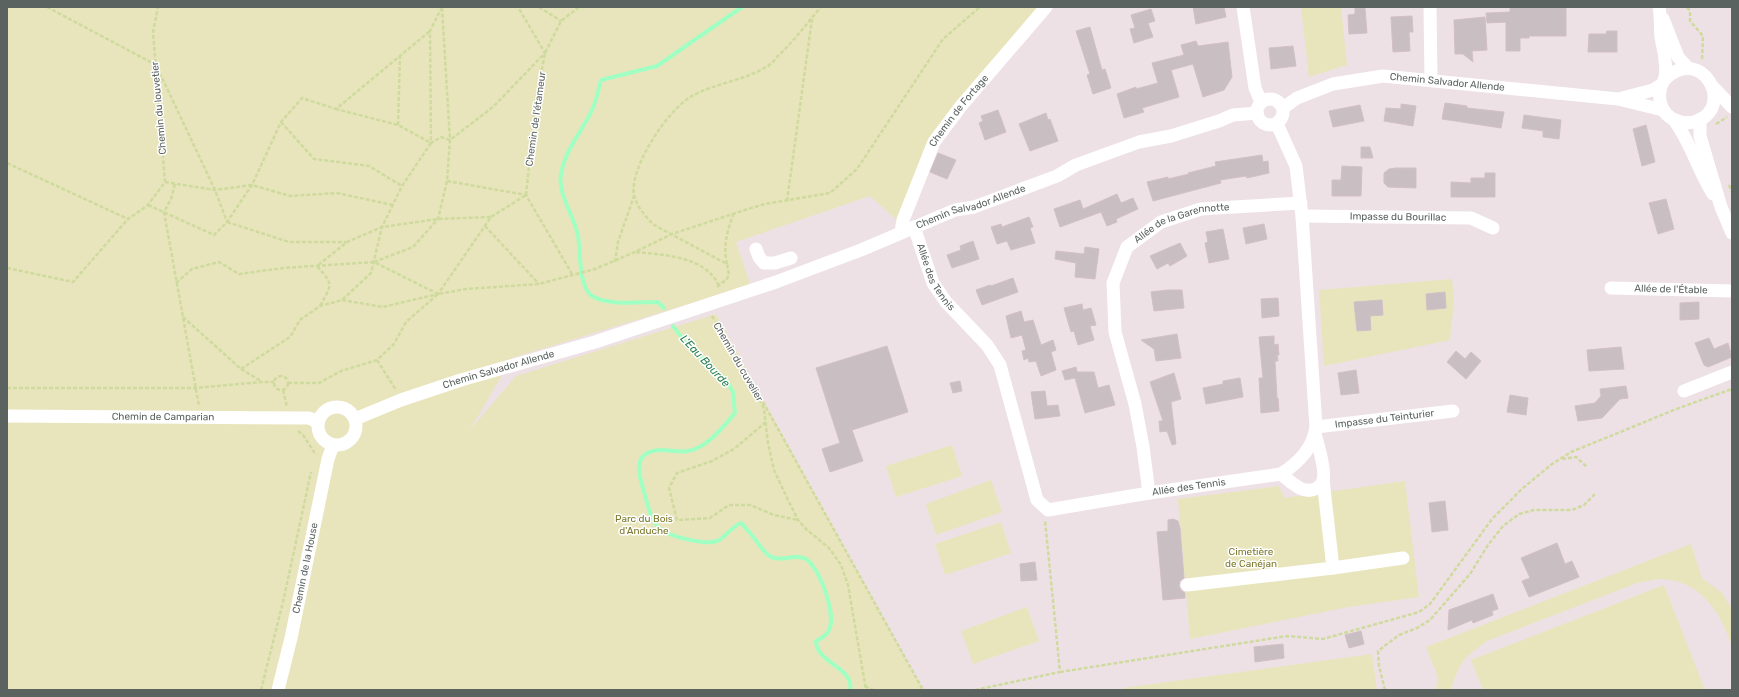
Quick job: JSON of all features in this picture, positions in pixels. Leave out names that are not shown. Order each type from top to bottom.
[{"type":"street","name":"Chemin de Fortage","points":[[901,232],[902,220],[934,142],[961,106],[1046,7]]},
{"type":"street","points":[[1244,7],[1259,108],[1258,118],[1266,125],[1276,124],[1283,117],[1283,108],[1279,102],[1273,99],[1267,99],[1259,108]]},
{"type":"street","points":[[1430,7],[1431,80]]},
{"type":"street","points":[[1660,9],[1678,57],[1688,68],[1703,74],[1732,107],[1705,115],[1692,122],[1683,123],[1674,120]]},
{"type":"street","points":[[1660,9],[1661,37],[1665,61],[1663,82],[1659,97],[1663,110],[1674,120],[1682,131],[1703,178],[1721,207]]},
{"type":"street","points":[[1663,82],[1675,71],[1688,68]]},
{"type":"street","name":"Chemin Salvador Allende","points":[[1283,108],[1297,98],[1346,81],[1383,76],[1618,99],[1663,110]]},
{"type":"street","name":"Chemin Salvador Allende","points":[[1618,99],[1653,90],[1663,82]]},
{"type":"street","points":[[1713,87],[1713,104],[1705,115],[1700,136],[1721,207],[1732,233]]},
{"type":"street","name":"Chemin Salvador Allende","points":[[355,419],[401,400],[461,380],[595,342],[797,275],[861,250],[955,210],[974,207],[1057,176],[1076,165],[1139,142],[1171,136],[1233,115],[1259,108]]},
{"type":"street","points":[[1276,124],[1296,166],[1301,209],[1316,431],[1321,460],[1333,568]]},
{"type":"street","name":"Allée de la Garennotte","points":[[1149,493],[1143,447],[1135,404],[1115,332],[1113,283],[1127,247],[1161,222],[1201,209],[1301,209]]},
{"type":"street","name":"Impasse du Bourillac","points":[[1301,209],[1471,218],[1493,228]]},
{"type":"street","name":"Allée des Tennis","points":[[914,227],[933,283],[946,302],[987,345],[1000,365],[1038,500],[1048,510],[1149,493],[1281,474],[1296,464],[1307,450],[1316,431]]},
{"type":"street","points":[[756,249],[759,257],[764,263],[774,263],[791,258]]},
{"type":"street","name":"Allée de l'Étable","points":[[1611,288],[1732,291]]},
{"type":"street","points":[[1684,391],[1732,372]]},
{"type":"street","points":[[335,407],[347,410],[355,419],[356,431],[345,444],[328,444],[321,437],[317,427],[324,411],[335,407]]},
{"type":"street","name":"Impasse du Teinturier","points":[[1316,431],[1453,411]]},
{"type":"street","name":"Chemin de Camparian","points":[[7,416],[308,418],[318,422]]},
{"type":"street","name":"Chemin de la House","points":[[278,690],[291,638],[328,459],[333,445]]},
{"type":"street","points":[[1281,474],[1304,490],[1312,490],[1320,486],[1323,480]]},
{"type":"street","points":[[1187,585],[1333,568],[1403,558]]},
{"type":"path","points":[[47,7],[156,65],[215,190],[227,222]]},
{"type":"path","name":"Chemin du louvetier","points":[[158,7],[153,32],[165,182]]},
{"type":"path","points":[[336,109],[430,31],[442,7]]},
{"type":"path","points":[[176,283],[192,269],[219,262],[239,274],[283,268],[374,262],[413,247],[438,220],[448,181],[450,140],[442,7]]},
{"type":"path","points":[[450,140],[493,107],[546,53],[518,7]]},
{"type":"path","points":[[539,7],[561,21]]},
{"type":"path","name":"Chemin de l'étameur","points":[[526,195],[536,100],[546,53],[561,21],[579,7]]},
{"type":"path","points":[[727,264],[654,225],[646,218],[634,196],[633,186],[635,176],[649,145],[666,119],[680,104],[704,90],[767,67],[796,40],[821,7]]},
{"type":"path","points":[[241,369],[290,337],[300,320],[320,306],[342,300],[384,307],[466,289],[539,284],[615,262],[672,234],[764,204],[830,193],[857,169],[943,39],[980,7]]},
{"type":"path","points":[[1688,7],[1690,11],[1690,21],[1703,36],[1702,62]]},
{"type":"path","points":[[787,200],[812,17]]},
{"type":"path","points":[[430,31],[431,143]]},
{"type":"path","points":[[398,125],[400,56]]},
{"type":"path","points":[[148,205],[214,235],[227,222],[252,185],[280,122],[302,98],[336,109],[398,125],[431,143]]},
{"type":"path","points":[[1713,130],[1716,124],[1727,118],[1732,107]]},
{"type":"path","points":[[280,122],[314,159],[369,166],[402,186]]},
{"type":"path","points":[[342,300],[371,273],[382,227],[402,186],[431,143],[441,137],[450,140]]},
{"type":"path","points":[[7,163],[128,219]]},
{"type":"path","points":[[448,181],[526,195],[572,274]]},
{"type":"path","points":[[7,268],[73,282],[128,219],[148,205],[165,182],[215,190],[252,185],[290,196],[337,193],[393,205]]},
{"type":"path","points":[[175,184],[171,198],[164,212],[201,418]]},
{"type":"path","points":[[288,383],[319,383],[341,371],[377,360],[394,344],[406,322],[438,294],[492,217],[526,195]]},
{"type":"path","points":[[615,262],[618,242],[634,196]]},
{"type":"path","points":[[714,289],[719,286],[729,275],[725,242],[733,215]]},
{"type":"path","points":[[316,266],[347,242],[382,227],[438,220],[492,217]]},
{"type":"path","points":[[227,222],[288,242],[347,242]]},
{"type":"path","points":[[486,226],[539,284]]},
{"type":"path","points":[[635,252],[663,255],[690,261],[706,269],[716,279],[719,286]]},
{"type":"path","points":[[374,262],[438,294]]},
{"type":"path","points":[[316,266],[329,280],[330,287],[320,306]]},
{"type":"path","name":"Chemin du cuvelier","points":[[707,305],[709,312],[758,394],[766,422],[768,443],[774,470],[798,520],[806,529],[829,548],[841,565],[848,584],[866,690]]},
{"type":"path","points":[[182,317],[241,369],[261,382]]},
{"type":"path","points":[[377,360],[401,400]]},
{"type":"path","points":[[274,382],[276,378],[280,376],[286,379],[288,383]]},
{"type":"path","points":[[274,382],[276,388],[281,390],[286,388],[288,383]]},
{"type":"path","points":[[7,388],[195,388],[274,382]]},
{"type":"path","points":[[1561,460],[1571,452],[1679,408],[1732,389]]},
{"type":"path","points":[[758,394],[923,690]]},
{"type":"path","points":[[290,418],[293,427],[303,435],[318,459],[321,437]]},
{"type":"path","points":[[766,422],[734,449],[712,461],[677,473],[669,488],[677,520],[710,518],[729,504],[750,505],[774,515],[798,520]]},
{"type":"path","points":[[975,690],[1060,672],[1287,636],[1323,638],[1419,612],[1430,604],[1492,519],[1523,488],[1552,464],[1561,460],[1576,457],[1587,467]]},
{"type":"path","points":[[261,690],[283,602],[312,468]]},
{"type":"path","points":[[1386,690],[1379,666],[1378,651],[1399,635],[1418,628],[1430,620],[1470,574],[1488,545],[1503,526],[1518,514],[1534,510],[1572,510],[1584,505],[1595,494]]},
{"type":"path","points":[[1048,510],[1044,522],[1060,672]]},
{"type":"path","points":[[865,686],[873,690]]},
{"type":"green space","name":"Parc du Bois d'Anduche","points":[[7,7],[1046,7],[961,106],[897,220],[870,196],[736,242],[750,284],[512,358],[470,430],[516,376],[716,314],[923,690],[7,690]]},
{"type":"green space","points":[[1301,7],[1341,7],[1347,65],[1309,77]]},
{"type":"green space","points":[[1452,279],[1454,301],[1450,340],[1324,366],[1319,290]]},
{"type":"green space","points":[[952,445],[962,476],[896,497],[886,466]]},
{"type":"green space","points":[[991,480],[1002,512],[936,535],[926,504]]},
{"type":"green space","name":"Cimetière de Canéjan","points":[[1405,481],[1419,597],[1348,607],[1190,639],[1178,499],[1279,486],[1284,498]]},
{"type":"green space","points":[[1001,522],[1011,553],[945,575],[935,544]]},
{"type":"green space","points":[[1691,544],[1702,578],[1722,593],[1732,609],[1732,647],[1722,622],[1708,601],[1698,592],[1676,581],[1656,579],[1637,583],[1487,641],[1463,661],[1451,690],[1436,690],[1438,677],[1426,647]]},
{"type":"green space","points":[[1664,585],[1705,690],[1483,690],[1471,660]]},
{"type":"green space","points":[[1027,607],[1039,641],[973,664],[961,631]]},
{"type":"green space","points":[[1372,654],[1377,690],[1123,690],[1123,688]]},
{"type":"building","points":[[1193,7],[1224,7],[1226,17],[1196,24]]},
{"type":"building","points":[[1355,8],[1365,8],[1367,33],[1349,34],[1348,15],[1355,14]]},
{"type":"building","points":[[1510,8],[1566,8],[1566,36],[1529,36],[1529,38],[1520,38],[1520,51],[1506,51],[1506,22],[1487,23],[1486,13],[1510,12]]},
{"type":"building","points":[[1151,9],[1155,21],[1148,23],[1153,37],[1134,43],[1130,29],[1135,28],[1131,15]]},
{"type":"building","points":[[1412,16],[1413,32],[1409,32],[1410,51],[1393,52],[1391,17]]},
{"type":"building","points":[[1485,17],[1487,50],[1472,51],[1473,62],[1463,54],[1455,54],[1454,20]]},
{"type":"building","points":[[1090,27],[1102,70],[1105,69],[1111,88],[1093,94],[1087,75],[1090,74],[1076,31]]},
{"type":"building","points":[[1607,31],[1617,31],[1617,52],[1588,52],[1589,34],[1606,34]]},
{"type":"building","points":[[1196,41],[1198,46],[1228,42],[1232,77],[1224,90],[1203,97],[1193,64],[1171,70],[1179,97],[1142,108],[1144,112],[1124,118],[1117,94],[1136,87],[1136,89],[1158,83],[1152,63],[1184,55],[1181,45]]},
{"type":"building","points":[[1293,46],[1296,66],[1271,69],[1269,48]]},
{"type":"building","points":[[1445,103],[1467,106],[1467,108],[1504,112],[1501,128],[1442,119]]},
{"type":"building","points":[[1401,104],[1416,106],[1413,126],[1384,121],[1386,108],[1401,109]]},
{"type":"building","points":[[1360,105],[1364,121],[1333,127],[1329,111]]},
{"type":"building","points":[[998,110],[1006,132],[985,140],[979,123],[983,121],[981,116]]},
{"type":"building","points":[[1046,113],[1048,120],[1050,119],[1058,141],[1030,151],[1019,124]]},
{"type":"building","points":[[1524,115],[1561,120],[1559,139],[1543,137],[1543,131],[1522,128]]},
{"type":"building","points":[[1646,125],[1655,162],[1642,166],[1633,129]]},
{"type":"building","points":[[1361,147],[1370,147],[1373,158],[1361,158]]},
{"type":"building","points":[[938,153],[956,160],[947,179],[930,172]]},
{"type":"building","points":[[1262,155],[1263,162],[1268,161],[1269,173],[1247,178],[1246,176],[1220,180],[1221,183],[1153,201],[1147,182],[1189,174],[1188,173],[1216,166],[1215,162]]},
{"type":"building","points":[[1342,166],[1362,167],[1361,196],[1332,196],[1332,180],[1341,180]]},
{"type":"building","points":[[1416,168],[1416,188],[1388,187],[1384,183],[1384,173],[1389,169]]},
{"type":"building","points":[[1485,173],[1495,173],[1495,197],[1451,197],[1451,182],[1471,183],[1471,178],[1485,178]]},
{"type":"building","points":[[1117,194],[1121,203],[1133,198],[1138,209],[1116,219],[1117,222],[1107,226],[1101,212],[1060,227],[1054,209],[1080,200],[1083,209]]},
{"type":"building","points":[[1666,199],[1674,229],[1658,234],[1649,203]]},
{"type":"building","points":[[1029,217],[1033,227],[1030,228],[1035,243],[1011,250],[1007,241],[997,244],[991,227],[1001,224],[1002,227]]},
{"type":"building","points":[[1264,224],[1267,239],[1246,244],[1243,228]]},
{"type":"building","points":[[1223,229],[1229,259],[1209,263],[1205,243],[1208,242],[1206,232]]},
{"type":"building","points":[[973,241],[979,259],[952,268],[947,255],[961,250],[960,246]]},
{"type":"building","points":[[1180,243],[1187,256],[1170,266],[1168,263],[1157,269],[1150,256]]},
{"type":"building","points":[[1085,247],[1099,249],[1095,279],[1075,277],[1076,263],[1055,259],[1056,251],[1084,254]]},
{"type":"building","points":[[1013,278],[1018,292],[982,305],[976,290]]},
{"type":"building","points":[[1182,290],[1184,308],[1154,311],[1151,292]]},
{"type":"building","points":[[1445,292],[1446,308],[1427,310],[1426,294]]},
{"type":"building","points":[[1278,298],[1279,316],[1262,318],[1261,299]]},
{"type":"building","points":[[1382,300],[1383,315],[1370,316],[1371,330],[1357,331],[1354,302]]},
{"type":"building","points":[[1699,302],[1699,319],[1680,320],[1680,303]]},
{"type":"building","points":[[1082,304],[1083,310],[1091,308],[1096,325],[1090,326],[1094,340],[1078,345],[1074,331],[1071,332],[1064,308]]},
{"type":"building","points":[[1021,311],[1024,322],[1033,320],[1041,345],[1053,340],[1056,350],[1051,352],[1056,370],[1041,376],[1036,361],[1029,362],[1028,358],[1024,360],[1022,351],[1026,350],[1022,335],[1011,338],[1006,316]]},
{"type":"building","points":[[1177,334],[1181,358],[1156,361],[1154,349],[1141,340]]},
{"type":"building","points":[[1274,336],[1274,345],[1278,344],[1279,355],[1277,355],[1278,361],[1275,361],[1279,411],[1261,413],[1259,378],[1263,378],[1259,337]]},
{"type":"building","points":[[1709,338],[1714,349],[1728,343],[1732,357],[1708,367],[1704,365],[1695,343]]},
{"type":"building","points":[[887,346],[908,412],[852,430],[863,461],[830,472],[822,449],[840,443],[816,368]]},
{"type":"building","points":[[1621,347],[1624,369],[1589,371],[1587,350]]},
{"type":"building","points":[[1456,351],[1465,359],[1471,352],[1481,361],[1466,379],[1447,362]]},
{"type":"building","points":[[1076,367],[1077,372],[1094,372],[1098,388],[1109,385],[1115,405],[1085,413],[1075,378],[1065,380],[1062,371]]},
{"type":"building","points":[[1356,370],[1359,393],[1341,395],[1338,373]]},
{"type":"building","points":[[1174,373],[1181,399],[1171,402],[1176,444],[1172,445],[1167,431],[1160,432],[1159,421],[1163,421],[1150,382]]},
{"type":"building","points":[[1240,378],[1243,397],[1206,404],[1203,388],[1223,384],[1223,381]]},
{"type":"building","points":[[960,381],[962,391],[953,393],[950,383]]},
{"type":"building","points":[[1626,386],[1628,398],[1620,399],[1602,418],[1578,421],[1575,406],[1595,403],[1601,396],[1600,389]]},
{"type":"building","points":[[1045,391],[1047,406],[1058,405],[1060,416],[1035,419],[1031,392]]},
{"type":"building","points":[[1510,395],[1528,398],[1526,415],[1507,412]]},
{"type":"building","points":[[1445,501],[1448,530],[1432,532],[1429,503]]},
{"type":"building","points":[[1173,519],[1178,521],[1180,528],[1184,578],[1180,581],[1179,586],[1185,593],[1185,598],[1163,600],[1157,532],[1168,531],[1168,520]]},
{"type":"building","points":[[1557,543],[1565,564],[1572,561],[1579,577],[1529,597],[1522,581],[1530,578],[1521,558]]},
{"type":"building","points":[[1035,562],[1037,580],[1021,581],[1020,564]]},
{"type":"building","points":[[1493,594],[1498,609],[1492,611],[1493,615],[1473,623],[1472,620],[1448,630],[1449,610]]},
{"type":"building","points":[[1361,631],[1364,644],[1349,648],[1345,635]]},
{"type":"building","points":[[1283,644],[1284,658],[1255,662],[1254,647]]},
{"type":"waterway","name":"L'Eau Bourde","points":[[664,308],[658,302],[624,303],[607,301],[592,296],[588,291],[584,285],[582,277],[576,228],[561,186],[564,161],[593,108],[601,80],[657,66],[742,7]]},
{"type":"waterway","name":"L'Eau Bourde","points":[[673,326],[689,347],[727,381],[733,392],[735,413],[714,436],[695,449],[682,452],[661,450],[651,451],[641,460],[639,473],[652,517],[656,525],[664,531],[679,537],[704,542],[720,540],[734,527],[741,523],[767,554],[772,557],[781,559],[801,557],[806,559],[817,572],[822,582],[831,616],[828,632],[816,641],[818,649],[822,655],[847,676],[850,682],[850,690]]}]
